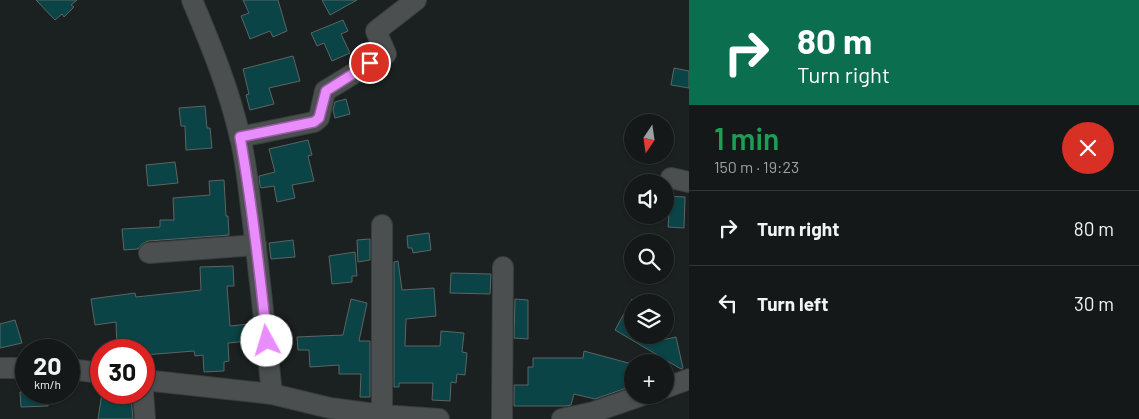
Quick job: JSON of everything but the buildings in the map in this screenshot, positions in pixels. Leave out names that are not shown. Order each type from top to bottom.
[{"type":"street","points":[[192,0],[222,73],[240,137],[262,288],[272,394]]},
{"type":"street","points":[[240,137],[314,122],[319,118],[326,91],[386,54],[376,31],[416,0]]},
{"type":"street","points":[[382,224],[382,415]]},
{"type":"street","points":[[149,253],[256,245]]},
{"type":"street","points":[[502,419],[503,268]]},
{"type":"street","points":[[0,368],[15,368]]},
{"type":"street","points":[[674,385],[689,379]]},
{"type":"street","points":[[155,381],[272,394],[330,408],[382,415],[439,419]]},
{"type":"street","points":[[562,419],[594,412],[624,402]]},
{"type":"street","points":[[144,404],[145,419]]},
{"type":"route","points":[[267,341],[262,288],[240,137],[314,122],[319,118],[326,91],[370,63]]}]
